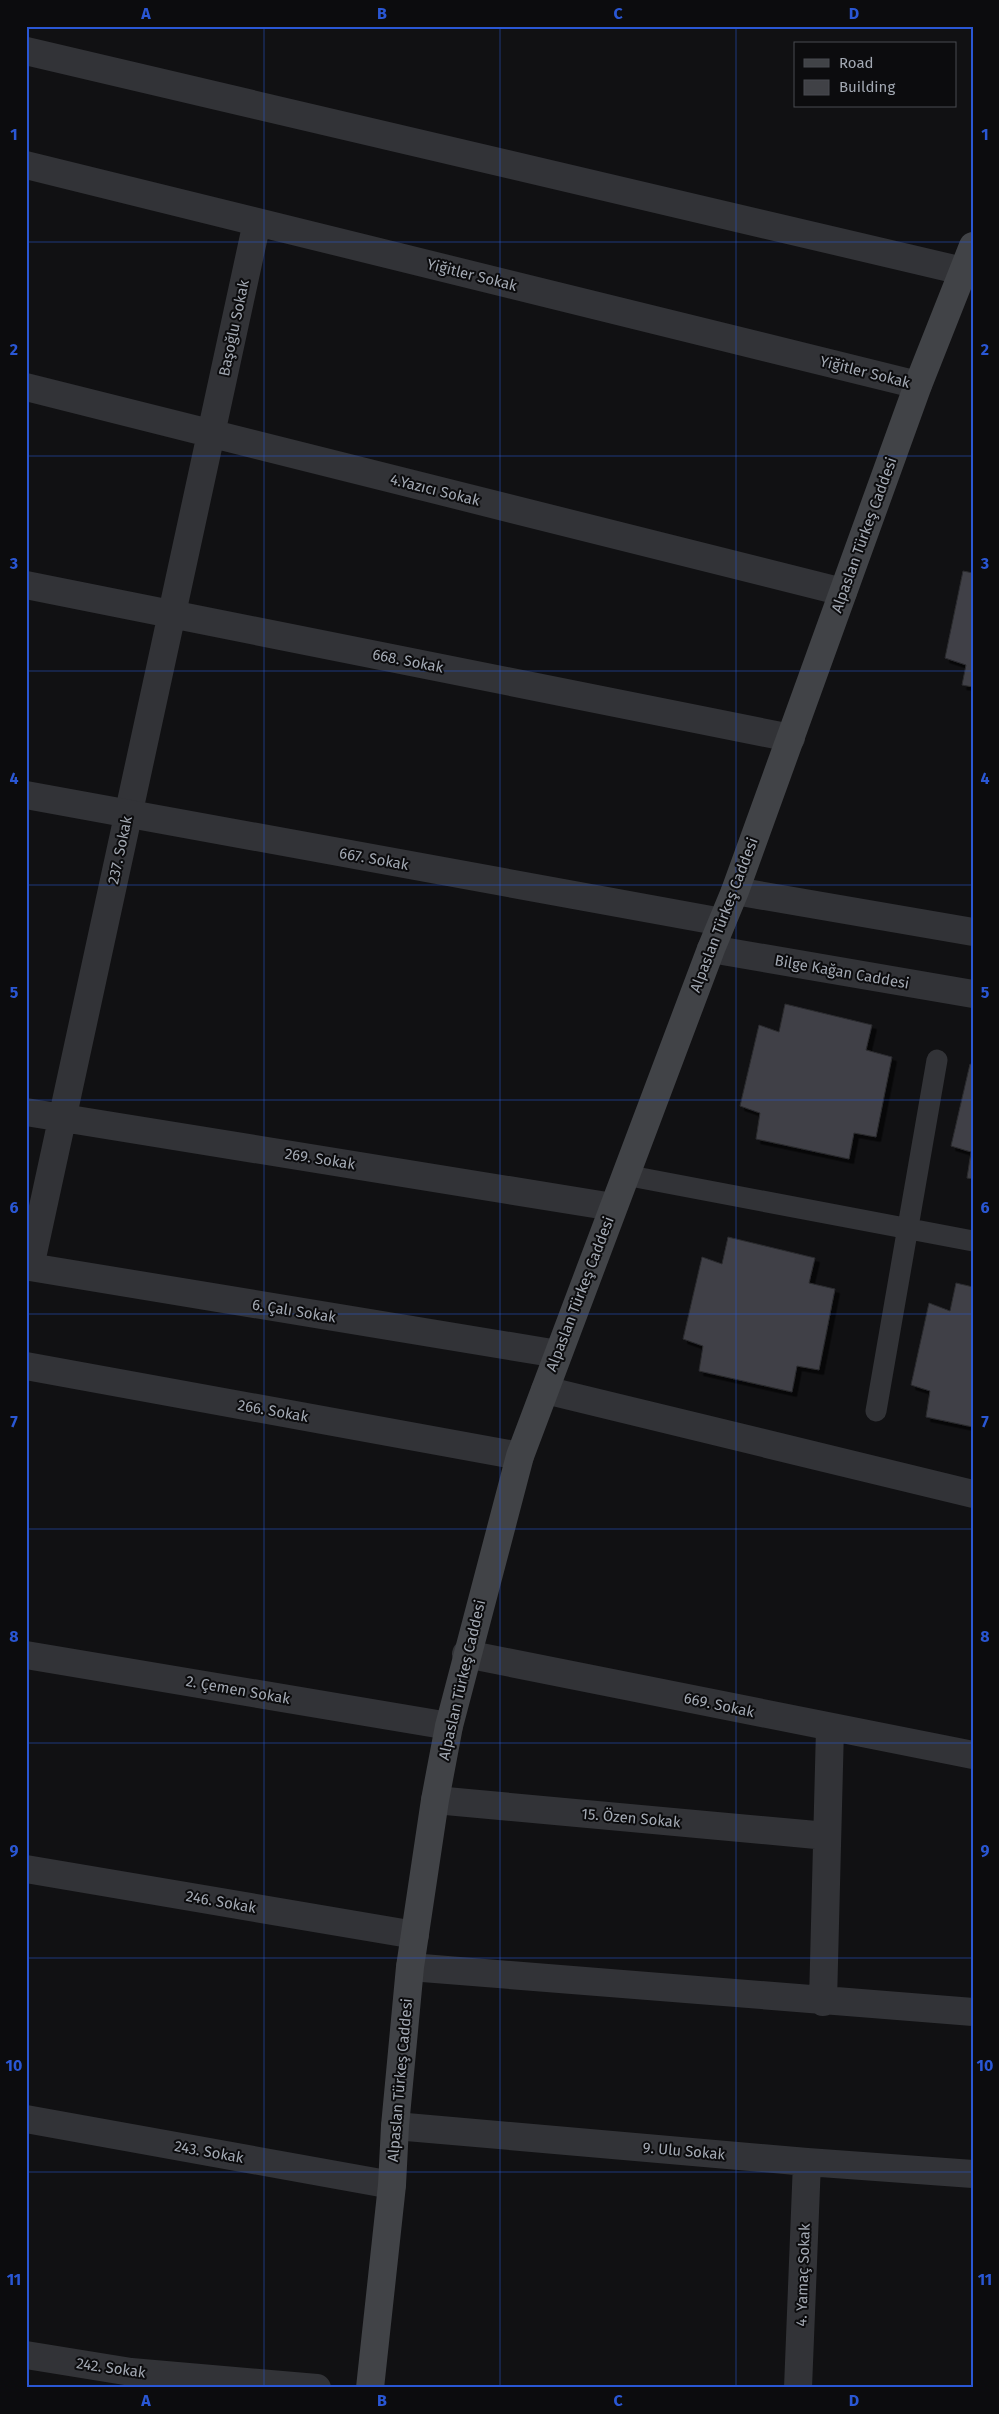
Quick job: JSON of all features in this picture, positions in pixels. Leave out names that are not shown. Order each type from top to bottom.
[{"type":"main road","name":"Alpaslan Türkeş Caddesi","points":[[370,2388],[392,2185],[395,2126],[410,1967],[435,1800],[449,1726],[466,1654],[520,1456],[711,949],[735,892],[918,385],[973,246]]},
{"type":"street","points":[[26,51],[963,272]]},
{"type":"street","name":"Yiğitler Sokak","points":[[26,165],[918,385]]},
{"type":"street","name":"Başoğlu Sokak","points":[[210,434],[257,222]]},
{"type":"street","name":"4.Yazıcı Sokak","points":[[26,388],[843,592]]},
{"type":"street","name":"237. Sokak","points":[[30,1267],[210,434]]},
{"type":"street","name":"668. Sokak","points":[[26,585],[791,738]]},
{"type":"street","name":"667. Sokak","points":[[26,795],[722,922]]},
{"type":"street","points":[[735,892],[973,932]]},
{"type":"street","name":"Bilge Kağan Caddesi","points":[[711,949],[973,994]]},
{"type":"street","name":"269. Sokak","points":[[26,1112],[613,1207]]},
{"type":"street","name":"6. Çalı Sokak","points":[[30,1267],[558,1354]]},
{"type":"street","name":"266. Sokak","points":[[26,1366],[520,1456]]},
{"type":"street","points":[[544,1390],[973,1494]]},
{"type":"street","name":"669. Sokak","points":[[466,1654],[973,1756]]},
{"type":"street","name":"2. Çemen Sokak","points":[[26,1655],[449,1726]]},
{"type":"street","points":[[823,2002],[830,1728]]},
{"type":"street","name":"15. Özen Sokak","points":[[435,1800],[827,1836]]},
{"type":"street","name":"246. Sokak","points":[[26,1869],[415,1935]]},
{"type":"street","points":[[410,1967],[823,2002],[973,2012]]},
{"type":"street","name":"243. Sokak","points":[[26,2119],[392,2185]]},
{"type":"street","name":"9. Ulu Sokak","points":[[395,2126],[807,2162],[973,2174]]},
{"type":"street","name":"4. Yamaç Sokak","points":[[798,2388],[807,2162]]},
{"type":"street","name":"242. Sokak","points":[[26,2355],[129,2380],[317,2388]]},
{"type":"lane","points":[[876,1411],[937,1060]]},
{"type":"lane","points":[[625,1175],[973,1241]]},
{"type":"building","points":[[963,571],[973,573],[973,687],[962,685],[966,665],[945,658]]},
{"type":"building","points":[[785,1004],[872,1025],[866,1050],[892,1057],[876,1137],[854,1133],[849,1159],[756,1139],[760,1113],[740,1106],[759,1025],[779,1032]]},
{"type":"building","points":[[970,1064],[973,1065],[973,1179],[967,1178],[971,1152],[951,1146]]},
{"type":"building","points":[[728,1237],[815,1258],[809,1283],[835,1289],[819,1370],[797,1366],[792,1392],[699,1371],[703,1346],[683,1339],[702,1257],[722,1264]]},
{"type":"building","points":[[956,1283],[973,1287],[973,1427],[926,1417],[930,1391],[911,1385],[929,1303],[950,1311]]}]
